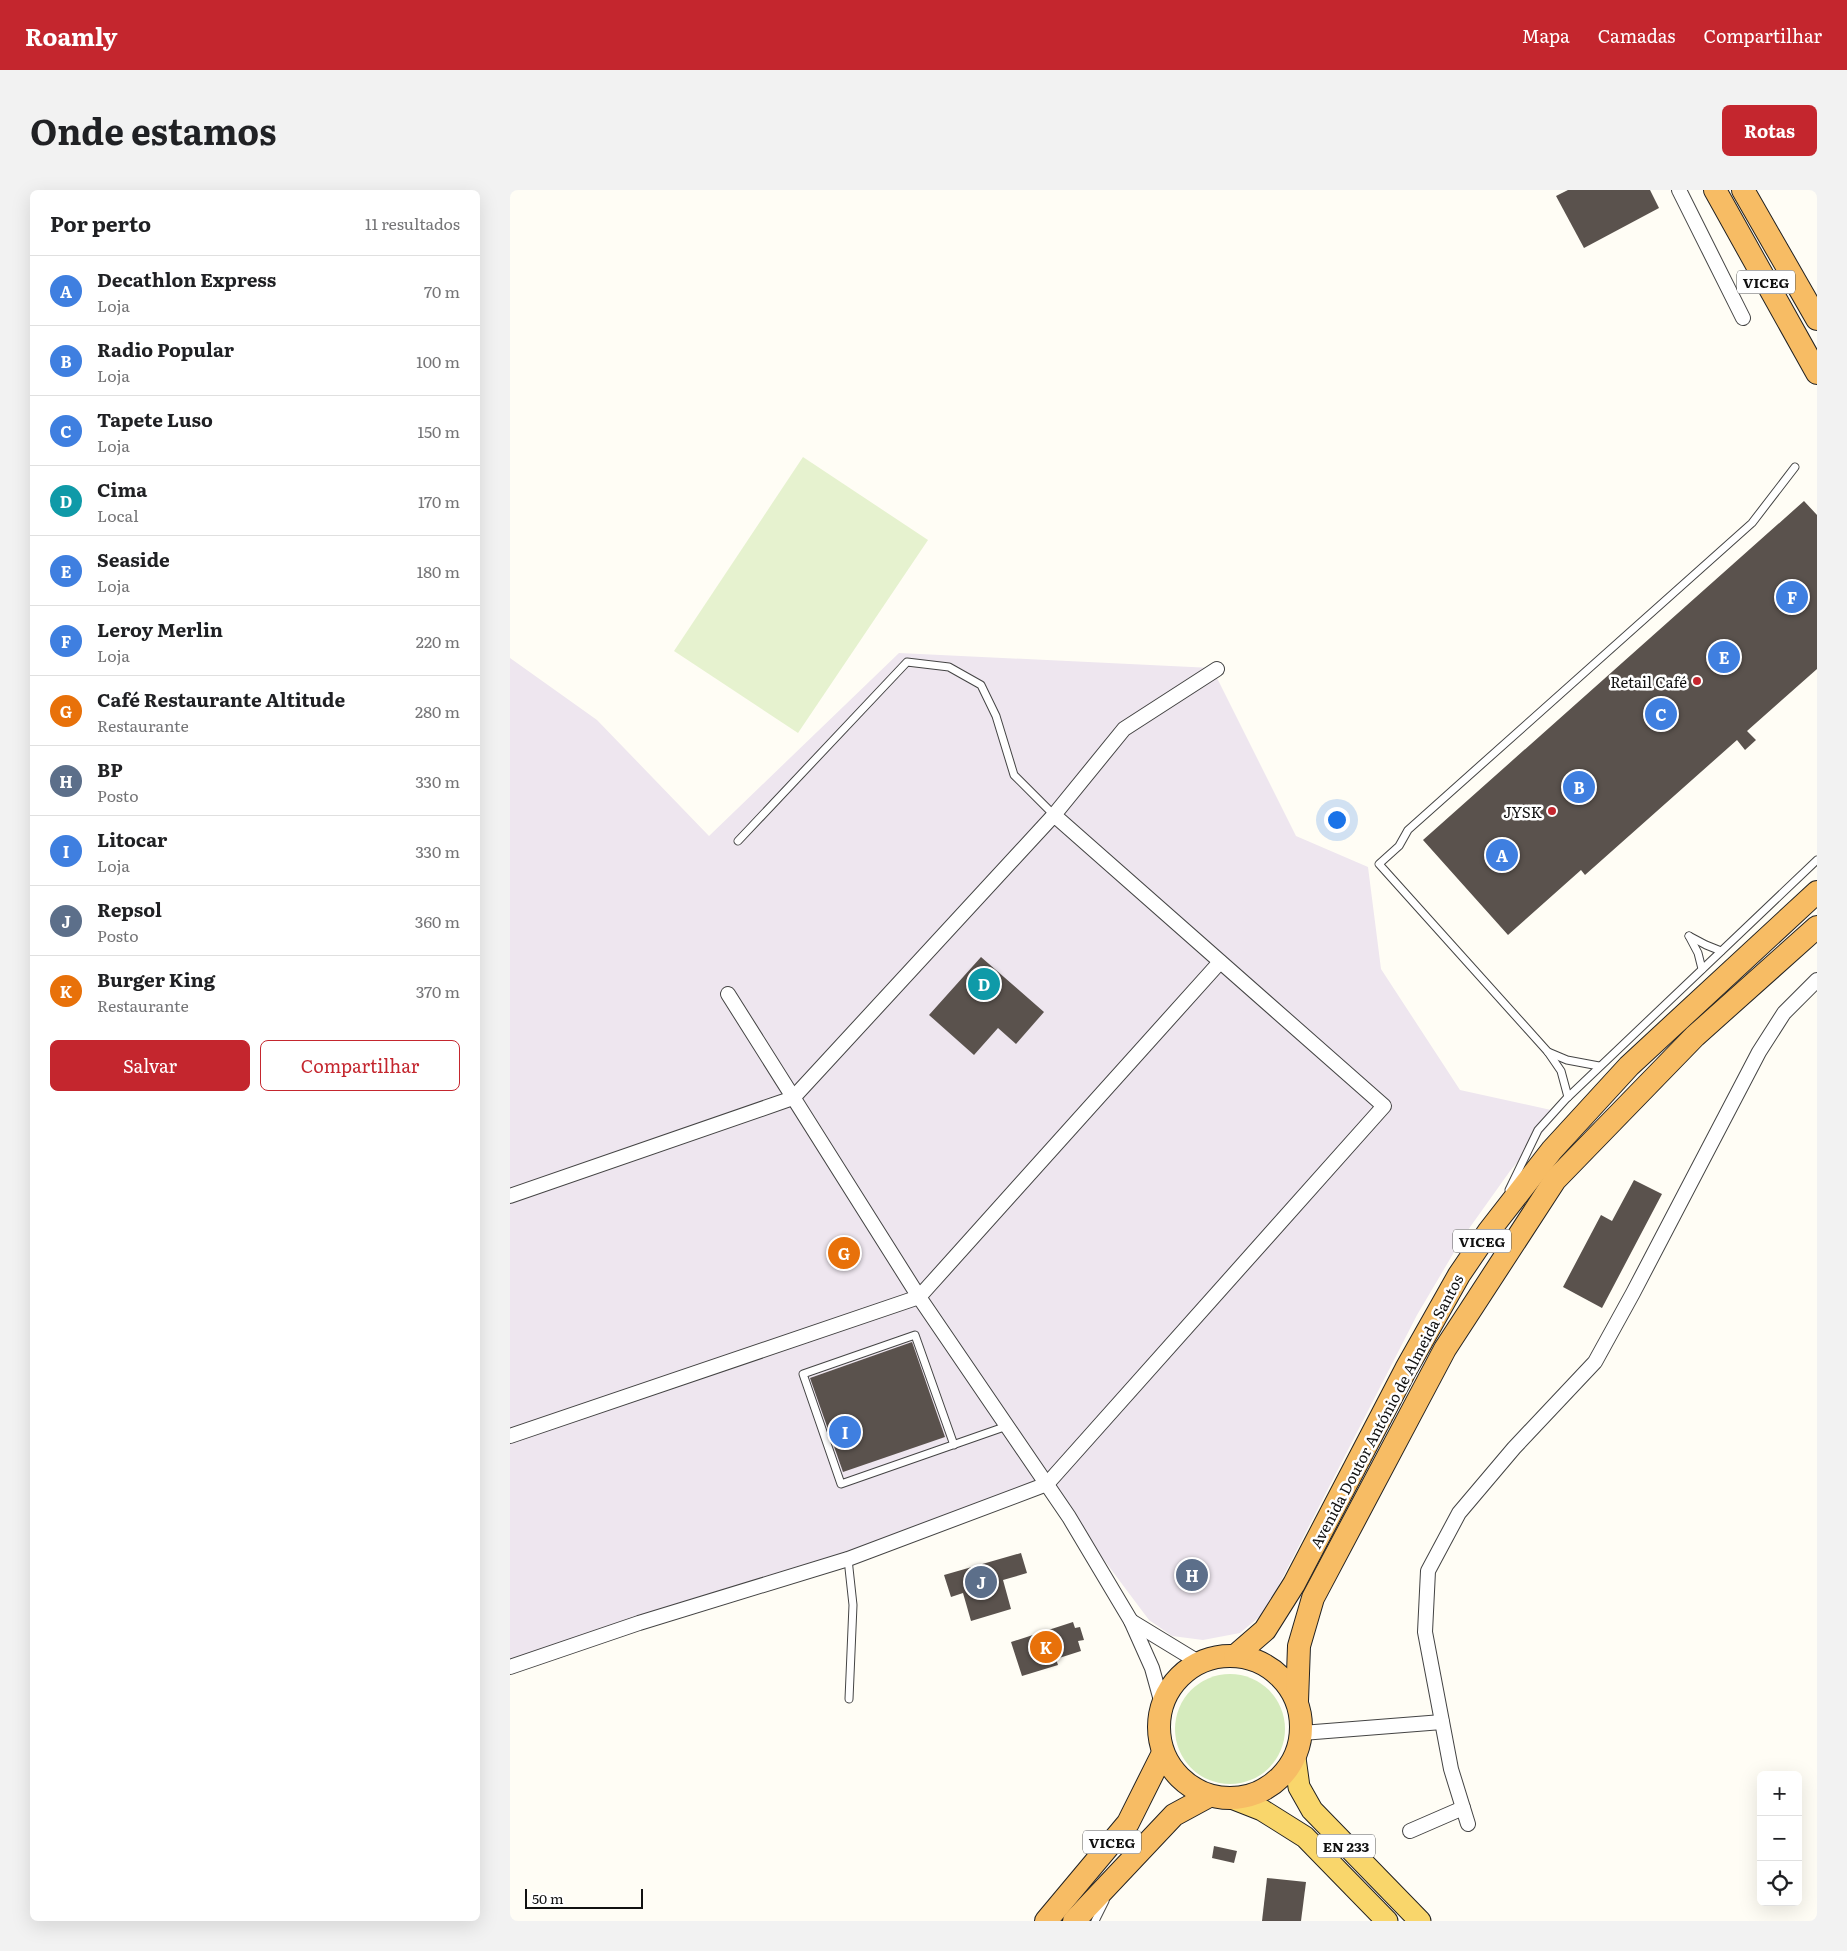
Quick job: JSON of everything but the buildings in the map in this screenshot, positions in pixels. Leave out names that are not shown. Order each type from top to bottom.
[{"type":"highway","name":"VICEG","points":[[1715,190],[1817,373]]},
{"type":"highway","name":"VICEG","points":[[1743,190],[1817,319]]},
{"type":"highway","name":"Avenida Doutor António de Almeida Santos","points":[[1234,1656],[1265,1630],[1294,1584],[1411,1361],[1459,1275],[1489,1231],[1552,1150],[1629,1066],[1817,892]]},
{"type":"highway","name":"Avenida Doutor António de Almeida Santos","points":[[1296,1701],[1299,1646],[1313,1598],[1445,1349],[1555,1180],[1695,1036],[1817,927]]},
{"type":"highway","points":[[1234,1656],[1254,1660],[1272,1670],[1287,1684],[1296,1701],[1301,1717],[1302,1733],[1295,1758],[1284,1774],[1270,1787],[1253,1795],[1234,1799],[1209,1796],[1190,1787],[1174,1772],[1163,1753],[1159,1737],[1158,1720],[1162,1704],[1171,1687],[1184,1673],[1200,1662],[1217,1657],[1234,1656]]},
{"type":"highway","name":"VICEG","points":[[1046,1921],[1128,1823],[1163,1753]]},
{"type":"highway","name":"VICEG","points":[[1074,1921],[1174,1815],[1209,1796]]},
{"type":"main road","name":"EN 233","points":[[1295,1758],[1299,1787],[1312,1810],[1420,1921]]},
{"type":"main road","name":"EN 233","points":[[1234,1799],[1262,1810],[1306,1837],[1387,1921]]},
{"type":"street","points":[[1679,190],[1743,318]]},
{"type":"street","points":[[510,1196],[793,1098],[1054,815],[1124,730],[1217,669]]},
{"type":"street","points":[[510,1667],[639,1623],[848,1559],[1047,1484],[1384,1106],[1054,815]]},
{"type":"street","points":[[510,1436],[919,1297],[1220,962]]},
{"type":"street","points":[[1468,1824],[1451,1769],[1425,1632],[1428,1571],[1459,1513],[1514,1448],[1595,1362],[1759,1052],[1784,1013],[1817,980]]},
{"type":"street","points":[[728,994],[919,1297],[1069,1517],[1131,1621],[1152,1668],[1162,1704]]},
{"type":"street","points":[[1131,1621],[1200,1662]]},
{"type":"street","points":[[1302,1733],[1442,1722]]},
{"type":"street","points":[[1410,1830],[1463,1808]]},
{"type":"street","points":[[1362,1896],[1377,1921]]},
{"type":"lane","points":[[1568,1097],[1561,1071],[1548,1052],[1379,864],[1399,846],[1408,830],[1752,523],[1795,467]]},
{"type":"lane","points":[[738,841],[907,662],[949,667],[981,685],[996,716],[1014,774],[1054,815]]},
{"type":"lane","points":[[1489,1231],[1538,1130],[1599,1066],[1817,860]]},
{"type":"lane","points":[[1702,969],[1698,953],[1689,936],[1721,951]]},
{"type":"lane","points":[[1548,1052],[1567,1060],[1599,1066]]},
{"type":"lane","points":[[954,1445],[915,1335],[803,1374],[842,1484],[954,1445],[1008,1426]]},
{"type":"lane","points":[[848,1559],[853,1605],[849,1699]]},
{"type":"lane","points":[[1095,1921],[1118,1873]]},
{"type":"shaded area","points":[[899,653],[1212,668],[1296,836],[1368,867],[1381,969],[1460,1090],[1560,1112],[1510,1171],[1463,1237],[1417,1315],[1265,1612],[1240,1633],[1203,1640],[1172,1636],[1149,1620],[1047,1484],[510,1667],[510,658],[597,720],[709,836]]},
{"type":"green space","points":[[803,457],[928,540],[798,733],[674,651]]},
{"type":"green space","points":[[1230,1674],[1251,1678],[1269,1690],[1281,1708],[1285,1729],[1281,1750],[1269,1768],[1251,1780],[1230,1784],[1209,1780],[1191,1768],[1179,1750],[1175,1729],[1179,1708],[1191,1690],[1209,1678]]},
{"type":"place","name":"Leroy Merlin","points":[[1792,597]]},
{"type":"place","name":"Seaside","points":[[1724,657]]},
{"type":"place","name":"Retail Café","points":[[1697,681]]},
{"type":"place","name":"Tapete Luso","points":[[1661,714]]},
{"type":"place","name":"Radio Popular","points":[[1579,787]]},
{"type":"place","name":"JYSK","points":[[1552,811]]},
{"type":"place","name":"Decathlon Express","points":[[1502,855]]},
{"type":"place","name":"Cima","points":[[984,984]]},
{"type":"place","name":"Café Restaurante Altitude","points":[[844,1253]]},
{"type":"place","name":"Litocar","points":[[845,1432]]},
{"type":"place","name":"BP","points":[[1192,1575]]},
{"type":"place","name":"Repsol","points":[[981,1582]]},
{"type":"place","name":"Burger King","points":[[1046,1647]]}]
